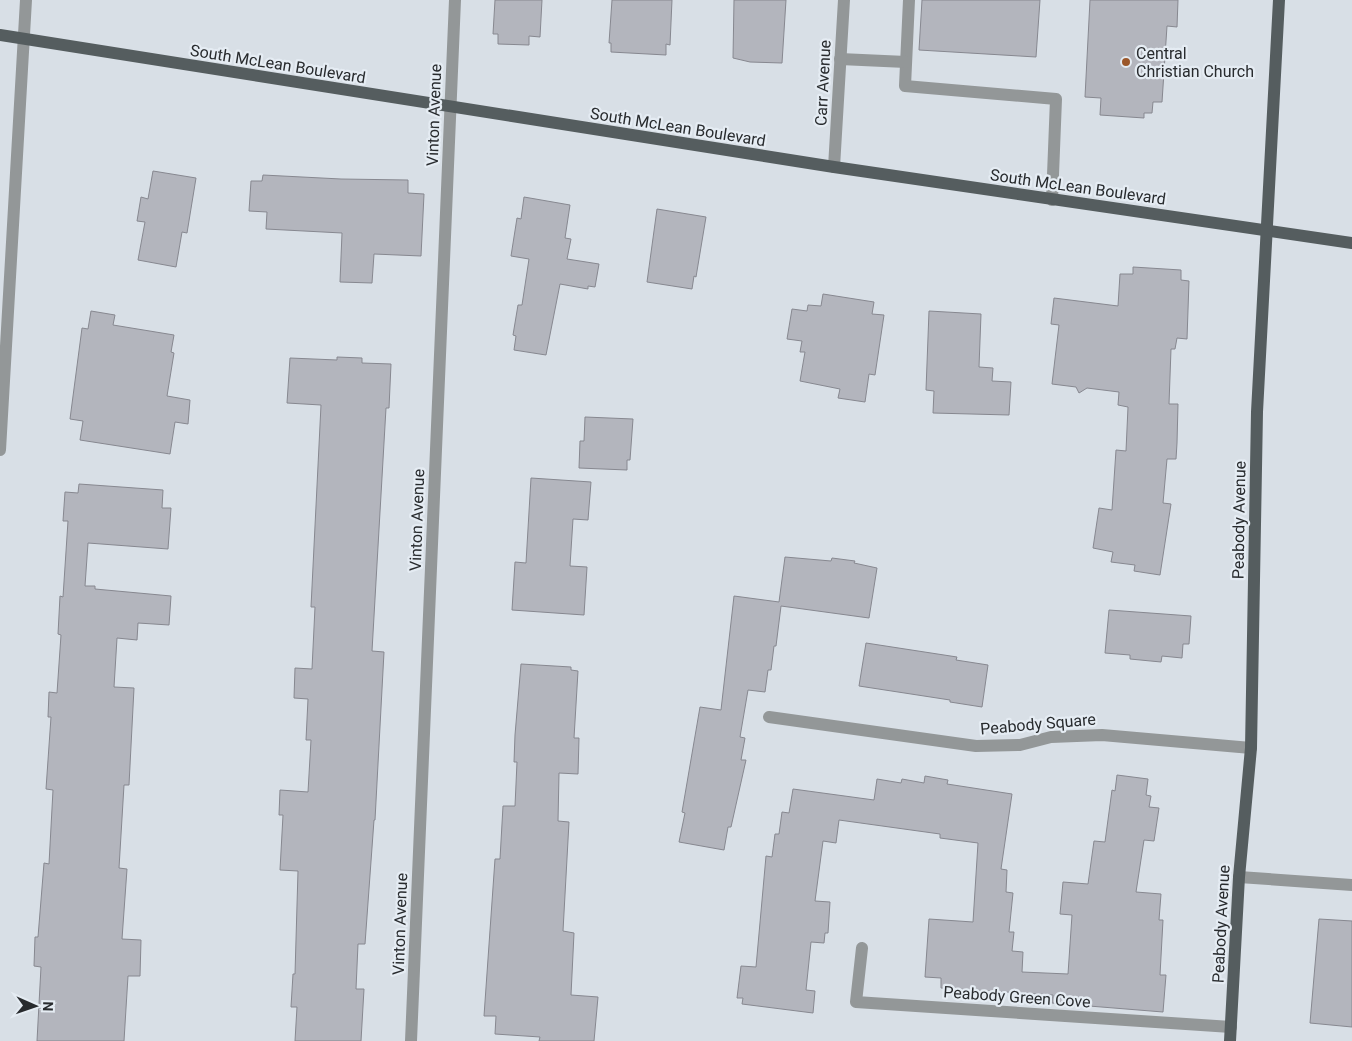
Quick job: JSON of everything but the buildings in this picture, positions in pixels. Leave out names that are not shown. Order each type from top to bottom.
[{"type":"main road","name":"Peabody Avenue","points":[[1230,1041],[1240,877],[1251,748],[1257,412],[1265,231],[1279,0]]},
{"type":"main road","name":"South McLean Boulevard","points":[[0,35],[451,108],[834,167],[1352,243]]},
{"type":"street","points":[[0,450],[26,0]]},
{"type":"street","name":"Vinton Avenue","points":[[411,1041],[456,0]]},
{"type":"street","name":"Carr Avenue","points":[[834,167],[844,0]]},
{"type":"street","points":[[909,0],[904,86],[1056,99],[1052,200]]},
{"type":"street","points":[[840,58],[906,62]]},
{"type":"street","name":"Peabody Square","points":[[770,717],[976,746],[1020,745],[1051,737],[1102,735],[1251,748]]},
{"type":"street","points":[[1240,877],[1352,885]]},
{"type":"street","name":"Peabody Green Cove","points":[[862,948],[856,1002],[1232,1027]]},
{"type":"place","name":"Central Christian Church","points":[[1126,62]]}]
